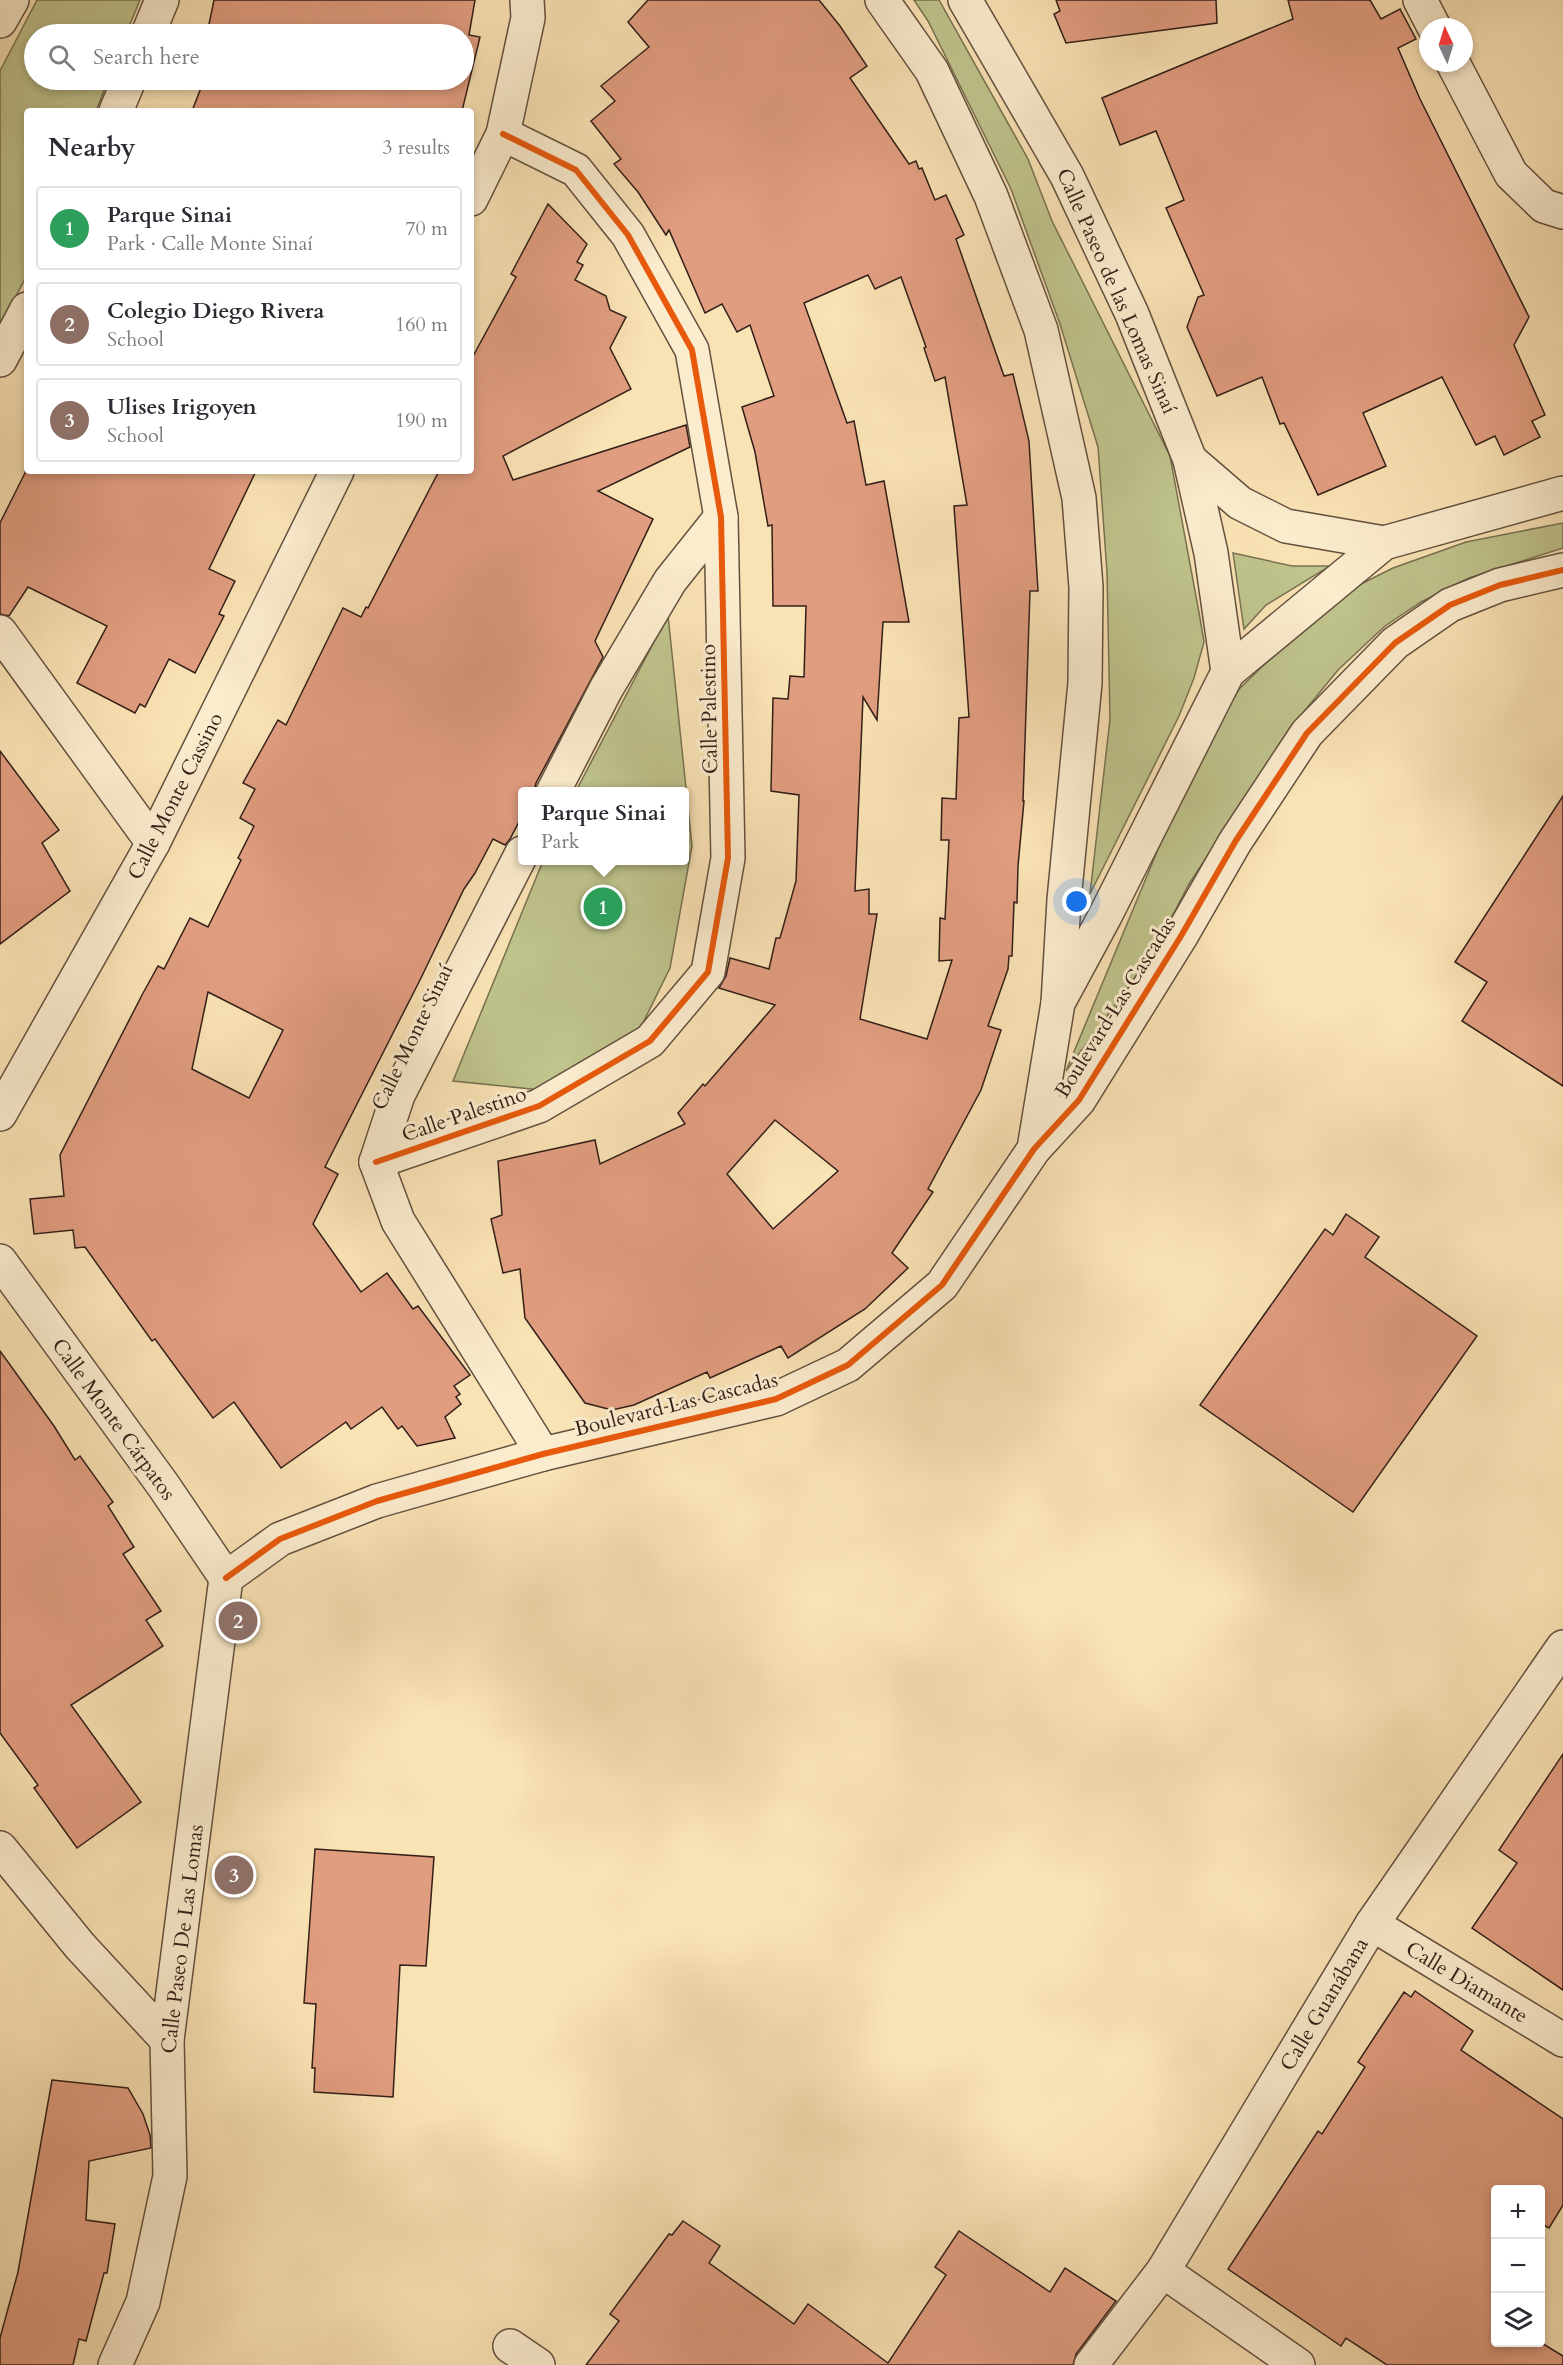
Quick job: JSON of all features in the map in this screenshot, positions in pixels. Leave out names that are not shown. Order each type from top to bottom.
[{"type":"street","points":[[0,21],[12,0]]},
{"type":"street","points":[[152,24],[162,0]]},
{"type":"street","points":[[474,193],[503,134],[527,9],[555,0]]},
{"type":"street","points":[[882,0],[932,71],[991,196],[1041,330],[1079,498],[1086,587],[1085,683],[1066,878],[1058,1003]]},
{"type":"street","name":"Calle Paseo de las Lomas Sinaí","points":[[965,0],[1067,176],[1132,314],[1190,460],[1211,552],[1228,672]]},
{"type":"street","points":[[1420,0],[1429,18]]},
{"type":"street","points":[[1458,72],[1511,174],[1544,206],[1563,212]]},
{"type":"street","points":[[117,108],[125,90]]},
{"type":"street","name":"Calle Palestino","points":[[376,1162],[539,1106],[650,1041],[708,972],[728,858],[721,517],[692,350],[628,235],[576,170],[503,134]]},
{"type":"street","points":[[0,360],[24,315]]},
{"type":"street","name":"Calle Paseo de las Lomas Sinaí","points":[[1190,460],[1240,503],[1286,526],[1384,543]]},
{"type":"street","name":"Calle Monte Cassino","points":[[0,1114],[153,843],[336,474]]},
{"type":"street","name":"Boulevard Las Cascadas","points":[[1034,1149],[1058,1003],[1105,916],[1228,672],[1384,543],[1563,493]]},
{"type":"street","points":[[556,787],[606,689],[670,581],[721,517]]},
{"type":"street","name":"Boulevard Las Cascadas","points":[[226,1578],[280,1539],[377,1502],[543,1454],[776,1399],[848,1365],[942,1285],[1034,1149],[1079,1100],[1181,936],[1235,842],[1307,733],[1395,643],[1450,604],[1500,585],[1563,570]]},
{"type":"street","points":[[0,632],[153,843]]},
{"type":"street","name":"Calle Monte Sinaí","points":[[376,1162],[398,1095],[518,861]]},
{"type":"street","points":[[376,1162],[398,1221],[543,1454]]},
{"type":"street","name":"Calle Monte Cárpatos","points":[[0,1261],[163,1485],[226,1578]]},
{"type":"street","name":"Calle Paseo De Las Lomas","points":[[115,2365],[143,2302],[170,2176],[168,2040],[226,1578]]},
{"type":"street","name":"Calle Guanábana","points":[[1091,2365],[1163,2271],[1371,1924],[1563,1647]]},
{"type":"street","points":[[5,1862],[168,2040]]},
{"type":"street","name":"Calle Diamante","points":[[1371,1924],[1563,2040]]},
{"type":"street","points":[[1163,2271],[1298,2365]]},
{"type":"street","points":[[510,2346],[538,2365]]},
{"type":"green space","points":[[37,0],[140,0],[130,24],[24,24]]},
{"type":"green space","points":[[914,0],[939,0],[1028,159],[1052,221],[1170,456],[1204,642],[1194,678],[1179,716],[1090,894],[1110,719],[1107,572],[1098,447],[1060,324],[1011,189],[928,21]]},
{"type":"green space","points":[[24,25],[24,90],[104,90],[97,108],[24,108],[24,281],[0,326],[0,71]]},
{"type":"green space","points":[[1563,523],[1563,548],[1469,578],[1421,602],[1385,626],[1338,670],[1293,725],[1189,884],[1151,957],[1066,1071],[1171,818],[1215,728],[1240,688],[1317,614],[1363,583],[1393,568],[1466,542]]},
{"type":"green space","points":[[1233,553],[1292,566],[1330,566],[1266,605],[1244,629]]},
{"type":"green space","points":[[668,615],[686,787],[578,787]]},
{"type":"green space","points":[[689,817],[692,846],[689,863]]},
{"type":"green space","points":[[541,865],[689,865],[670,968],[640,1029],[541,1090],[453,1081]]},
{"type":"building","points":[[214,0],[475,0],[471,24],[209,24]]},
{"type":"building","points":[[648,0],[819,0],[840,26],[867,66],[850,78],[909,164],[916,161],[919,169],[922,168],[935,200],[946,195],[964,235],[956,239],[1004,376],[1013,374],[1029,441],[1038,591],[1030,591],[1024,801],[1017,903],[1014,902],[1012,956],[1009,956],[1008,969],[988,1026],[1001,1030],[981,1090],[928,1189],[933,1192],[892,1253],[908,1268],[865,1309],[788,1358],[781,1346],[710,1378],[707,1372],[634,1405],[612,1410],[585,1403],[525,1318],[520,1269],[503,1273],[491,1219],[502,1215],[498,1161],[595,1140],[600,1164],[685,1124],[678,1113],[703,1084],[705,1086],[775,1005],[719,988],[726,976],[730,958],[769,969],[776,938],[780,938],[796,881],[799,795],[771,791],[773,698],[788,699],[790,676],[804,677],[806,606],[773,606],[772,525],[768,526],[755,452],[742,407],[774,396],[750,325],[737,332],[722,304],[705,313],[669,230],[666,235],[638,192],[614,164],[621,159],[591,121],[615,101],[601,86],[649,47],[628,22]],"holes":[[[868,275],[875,289],[901,277],[926,347],[924,348],[935,381],[945,377],[967,505],[954,506],[969,717],[959,718],[956,799],[942,798],[941,840],[949,840],[945,919],[940,918],[939,961],[952,960],[927,1039],[860,1019],[877,914],[869,914],[869,889],[855,891],[863,697],[877,720],[883,622],[909,622],[884,481],[866,485],[854,421],[847,423],[804,303]],[[775,1120],[838,1171],[773,1229],[727,1174]]]},
{"type":"building","points":[[1056,0],[1216,0],[1217,23],[1066,43],[1054,14],[1060,11]]},
{"type":"building","points":[[1288,0],[1370,0],[1381,19],[1400,9],[1416,39],[1398,48],[1420,99],[1529,317],[1514,345],[1545,415],[1532,421],[1540,437],[1504,455],[1495,436],[1476,445],[1442,377],[1363,413],[1386,466],[1318,495],[1284,423],[1280,424],[1262,377],[1217,396],[1187,327],[1198,297],[1204,295],[1166,208],[1184,200],[1156,131],[1120,145],[1102,98],[1293,19]]},
{"type":"building","points":[[474,36],[480,37],[474,62]]},
{"type":"building","points":[[200,90],[467,90],[463,108],[193,108]]},
{"type":"building","points":[[548,204],[587,244],[577,262],[583,265],[575,280],[606,296],[610,310],[626,317],[610,348],[631,389],[503,456],[513,480],[686,425],[690,447],[598,491],[653,519],[595,641],[603,657],[535,787],[518,787],[518,824],[505,845],[493,839],[464,889],[325,1167],[338,1174],[313,1224],[361,1292],[387,1273],[413,1309],[418,1306],[470,1375],[454,1386],[460,1394],[456,1397],[461,1404],[445,1417],[455,1438],[417,1446],[402,1426],[398,1429],[382,1407],[351,1429],[346,1422],[281,1468],[234,1402],[213,1418],[155,1339],[152,1341],[85,1247],[75,1248],[73,1230],[34,1234],[30,1199],[64,1196],[60,1155],[142,995],[158,966],[164,969],[190,918],[208,927],[241,860],[238,858],[254,826],[240,818],[255,789],[243,783],[278,720],[286,725],[343,608],[361,617],[366,607],[368,608],[437,474],[474,474],[474,354],[516,277],[511,274]],"holes":[[[208,992],[283,1030],[249,1098],[192,1069]]]},
{"type":"building","points":[[24,474],[255,474],[209,569],[235,581],[219,614],[224,616],[195,673],[169,659],[145,707],[140,704],[135,713],[77,683],[107,626],[28,587],[9,616],[0,614],[0,523]]},
{"type":"building","points":[[0,751],[59,830],[42,843],[70,891],[0,944]]},
{"type":"building","points":[[1563,796],[1563,1086],[1462,1021],[1487,982],[1455,962]]},
{"type":"building","points":[[1346,1214],[1379,1237],[1365,1257],[1477,1336],[1353,1512],[1200,1405],[1325,1229],[1333,1235]]},
{"type":"building","points":[[0,1351],[54,1426],[75,1460],[80,1456],[113,1502],[108,1506],[134,1547],[123,1554],[161,1611],[146,1620],[163,1646],[71,1705],[141,1802],[77,1848],[34,1788],[38,1785],[0,1733]]},
{"type":"building","points":[[1563,1754],[1563,1990],[1472,1928],[1517,1863],[1499,1850]]},
{"type":"building","points":[[315,1849],[434,1857],[426,1966],[400,1965],[393,2097],[314,2092],[315,2068],[312,2068],[316,2004],[304,2003]]},
{"type":"building","points":[[1415,1991],[1473,2031],[1461,2050],[1563,2119],[1563,2205],[1549,2228],[1545,2226],[1545,2185],[1491,2185],[1491,2347],[1545,2347],[1545,2345],[1563,2356],[1563,2365],[1387,2365],[1346,2338],[1341,2346],[1228,2269],[1318,2131],[1322,2134],[1365,2067],[1358,2062],[1404,1992],[1411,1997]]},
{"type":"building","points":[[52,2080],[128,2088],[143,2114],[150,2135],[151,2148],[89,2161],[86,2220],[115,2224],[107,2273],[104,2273],[86,2341],[79,2339],[73,2365],[0,2365],[0,2338],[18,2272]]},
{"type":"building","points":[[683,2221],[720,2246],[709,2263],[794,2324],[808,2304],[888,2363],[946,2275],[935,2267],[959,2231],[1050,2292],[1065,2268],[1116,2301],[1076,2354],[1073,2365],[586,2365],[619,2321],[610,2314],[669,2234],[672,2235]]},
{"type":"cycle path","points":[[376,1162],[539,1106],[650,1041],[708,972],[728,858],[721,517],[692,350],[628,235],[576,170],[503,134]]},
{"type":"cycle path","points":[[226,1578],[280,1539],[377,1501],[543,1454],[776,1399],[848,1365],[942,1285],[1034,1149],[1079,1100],[1181,936],[1235,842],[1307,733],[1395,643],[1450,605],[1500,585],[1563,570]]},
{"type":"place","name":"Parque Sinai","points":[[603,907]]},
{"type":"place","name":"Colegio Diego Rivera","points":[[238,1621]]},
{"type":"place","name":"Ulises Irigoyen","points":[[234,1875]]}]
